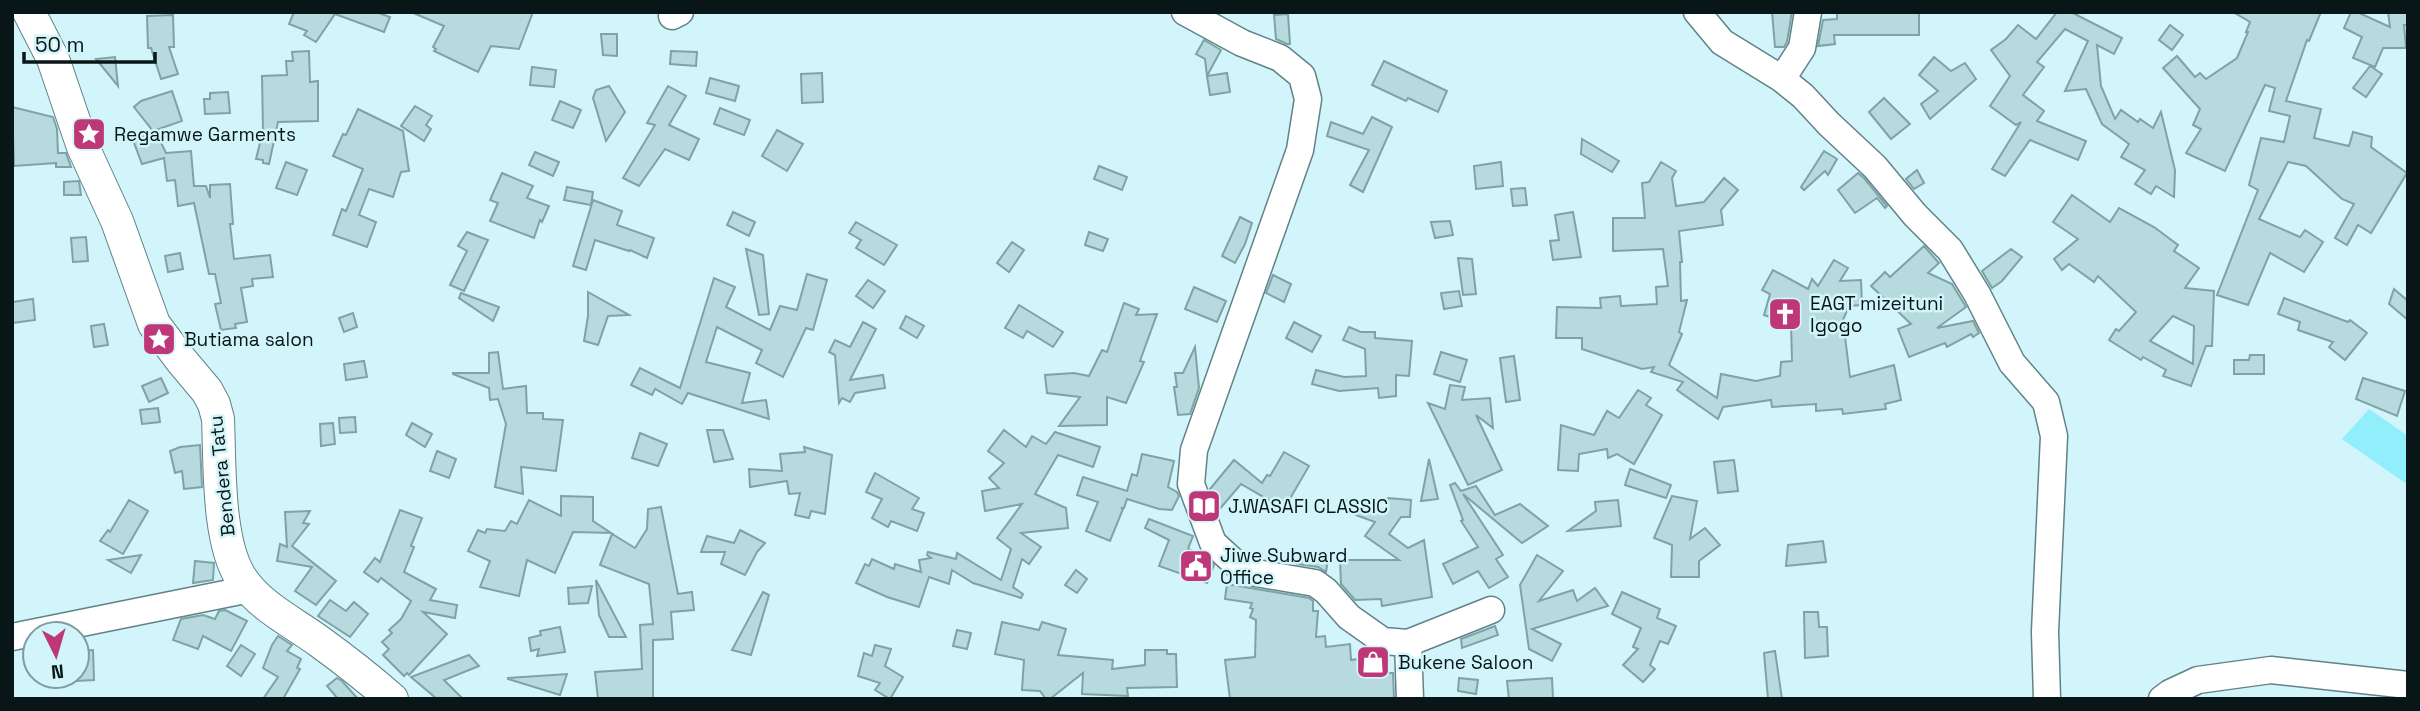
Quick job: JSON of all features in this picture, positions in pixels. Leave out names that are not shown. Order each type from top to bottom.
[{"type":"main road","name":"Bendera Tatu","points":[[29,12],[53,59],[83,147],[117,221],[154,324],[207,391],[214,404],[218,419],[224,526],[235,566],[250,589],[269,607],[321,642],[392,699]]},
{"type":"street","points":[[1185,12],[1241,43],[1280,58],[1302,76],[1308,99],[1300,150],[1194,450],[1191,484],[1213,543],[1236,564],[1256,573],[1315,583],[1349,617],[1383,640],[1408,643],[1491,610]]},
{"type":"street","points":[[1697,12],[1723,42],[1782,79],[1875,167],[1915,215],[1951,250],[2012,363],[2046,402],[2054,436],[2045,632],[2047,699]]},
{"type":"street","points":[[1782,79],[1802,48],[1808,12]]},
{"type":"street","points":[[12,637],[250,589]]},
{"type":"street","points":[[1408,643],[1410,699]]},
{"type":"street","points":[[2162,699],[2170,692],[2198,680],[2271,670],[2408,685]]},
{"type":"shaded area","points":[[2369,409],[2408,436],[2408,485],[2342,439]]},
{"type":"building","points":[[294,12],[376,12],[390,17],[384,32],[335,14],[316,42],[304,35],[307,31],[289,24]]},
{"type":"building","points":[[411,12],[533,12],[519,49],[491,46],[478,72],[434,51],[436,49],[433,47],[444,26]]},
{"type":"building","points":[[1772,12],[1792,12],[1784,47],[1775,47]]},
{"type":"building","points":[[1837,12],[1919,12],[1919,35],[1834,35],[1835,44],[1818,46],[1823,20],[1837,19]]},
{"type":"building","points":[[2057,12],[2071,12],[2122,38],[2114,54],[2097,45],[2101,86],[2115,119],[2121,110],[2138,122],[2140,119],[2153,128],[2161,112],[2175,170],[2174,197],[2156,186],[2151,194],[2135,184],[2145,170],[2121,157],[2129,144],[2102,124],[2086,89],[2065,91],[2088,41],[2065,29],[2037,62],[2044,67],[2023,95],[2044,111],[2037,121],[2086,141],[2078,160],[2030,140],[2005,176],[1992,169],[2021,122],[2016,125],[1990,106],[2010,76],[1991,50],[2006,39],[2018,25],[2036,39]]},
{"type":"building","points":[[2233,12],[2321,12],[2309,41],[2307,40],[2286,101],[2321,109],[2314,138],[2349,146],[2353,132],[2372,137],[2371,147],[2407,173],[2371,233],[2358,225],[2347,245],[2335,238],[2354,204],[2342,199],[2306,166],[2288,162],[2259,219],[2300,237],[2305,230],[2323,242],[2304,272],[2270,253],[2248,305],[2217,295],[2258,190],[2249,185],[2261,138],[2284,142],[2290,116],[2269,111],[2275,88],[2265,85],[2225,171],[2186,153],[2201,129],[2193,125],[2200,109],[2163,68],[2177,56],[2195,77],[2200,73],[2206,79],[2237,58],[2250,22]]},
{"type":"building","points":[[2351,12],[2357,12],[2390,27],[2388,12],[2408,12],[2408,25],[2404,25],[2406,48],[2383,48],[2375,67],[2353,58],[2362,37],[2344,28]]},
{"type":"building","points":[[1288,14],[1290,44],[1276,39],[1274,15]]},
{"type":"building","points":[[173,15],[174,47],[169,47],[178,74],[161,79],[151,48],[148,48],[147,16]]},
{"type":"building","points":[[2170,25],[2183,35],[2172,50],[2159,40]]},
{"type":"building","points":[[601,34],[617,34],[617,56],[603,55]]},
{"type":"building","points":[[1204,40],[1221,50],[1207,76],[1205,59],[1196,54]]},
{"type":"building","points":[[309,51],[310,82],[318,81],[318,121],[278,122],[269,164],[263,163],[263,160],[256,159],[263,131],[262,76],[287,75],[286,61],[293,61],[292,52]]},
{"type":"building","points":[[671,51],[697,52],[696,66],[670,64]]},
{"type":"building","points":[[115,57],[118,86],[96,59]]},
{"type":"building","points":[[1934,57],[1951,71],[1965,63],[1976,79],[1930,119],[1921,104],[1938,91],[1919,75]]},
{"type":"building","points":[[1384,61],[1447,91],[1438,112],[1372,85]]},
{"type":"building","points":[[2370,66],[2382,74],[2366,97],[2353,88]]},
{"type":"building","points":[[532,67],[556,70],[554,87],[530,85]]},
{"type":"building","points":[[822,73],[823,102],[802,103],[801,74]]},
{"type":"building","points":[[1227,73],[1230,92],[1210,95],[1207,76]]},
{"type":"building","points":[[710,78],[739,86],[735,101],[706,93]]},
{"type":"building","points":[[609,86],[625,112],[606,141],[593,98],[596,90]]},
{"type":"building","points":[[668,86],[686,96],[669,125],[699,139],[689,160],[665,149],[639,186],[623,178],[655,125],[647,123]]},
{"type":"building","points":[[172,91],[182,121],[153,131],[134,107],[141,101]]},
{"type":"building","points":[[228,92],[230,113],[205,114],[204,99],[210,99],[210,93]]},
{"type":"building","points":[[1884,98],[1910,124],[1891,139],[1869,112]]},
{"type":"building","points":[[560,101],[581,110],[573,128],[552,120]]},
{"type":"building","points":[[415,106],[432,116],[426,125],[431,129],[424,141],[401,126]]},
{"type":"building","points":[[12,107],[53,117],[57,129],[58,153],[66,153],[71,167],[56,167],[56,163],[14,166]]},
{"type":"building","points":[[720,108],[750,120],[744,135],[714,124]]},
{"type":"building","points":[[358,109],[403,131],[409,171],[401,172],[393,197],[369,189],[359,215],[376,222],[367,247],[333,235],[342,209],[346,211],[363,169],[333,156]]},
{"type":"building","points":[[1372,117],[1392,127],[1363,192],[1350,185],[1369,150],[1327,136],[1331,122],[1363,134]]},
{"type":"building","points":[[777,130],[803,144],[787,171],[762,156]]},
{"type":"building","points":[[156,132],[166,153],[191,151],[194,186],[206,186],[210,198],[210,185],[230,184],[233,224],[230,224],[234,259],[270,255],[273,277],[252,279],[253,286],[241,288],[247,322],[235,324],[236,328],[221,330],[215,304],[221,303],[215,274],[209,274],[194,203],[178,206],[175,180],[167,181],[164,158],[142,164],[133,140]]},
{"type":"building","points":[[1582,139],[1619,161],[1612,172],[1581,154]]},
{"type":"building","points":[[1824,151],[1837,159],[1828,175],[1825,171],[1804,190],[1801,187]]},
{"type":"building","points":[[535,152],[559,162],[553,176],[529,165]]},
{"type":"building","points":[[286,162],[307,170],[297,195],[276,188]]},
{"type":"building","points":[[1501,162],[1503,186],[1476,189],[1474,166]]},
{"type":"building","points":[[1661,162],[1676,171],[1672,178],[1676,206],[1704,202],[1724,178],[1738,190],[1721,210],[1723,225],[1679,231],[1682,262],[1681,301],[1687,300],[1679,332],[1682,334],[1669,365],[1717,398],[1721,374],[1756,381],[1780,376],[1781,362],[1792,361],[1791,324],[1764,315],[1770,294],[1762,290],[1773,270],[1808,289],[1812,279],[1818,286],[1834,260],[1848,268],[1840,281],[1861,280],[1862,305],[1849,306],[1843,320],[1850,377],[1894,365],[1901,400],[1885,404],[1886,409],[1843,414],[1842,409],[1816,411],[1816,404],[1772,407],[1771,400],[1723,407],[1718,419],[1677,390],[1683,382],[1651,372],[1654,367],[1642,369],[1582,349],[1582,338],[1556,338],[1557,307],[1601,308],[1600,298],[1620,296],[1621,306],[1657,304],[1656,287],[1668,286],[1663,249],[1613,251],[1613,218],[1645,218],[1642,183],[1649,182]]},
{"type":"building","points":[[1099,166],[1127,177],[1122,190],[1094,179]]},
{"type":"building","points":[[1917,170],[1924,183],[1914,189],[1906,179]]},
{"type":"building","points":[[502,173],[533,186],[527,198],[549,206],[542,222],[540,220],[534,238],[490,221],[498,203],[490,200]]},
{"type":"building","points":[[1858,173],[1887,206],[1885,208],[1877,198],[1855,213],[1838,190]]},
{"type":"building","points":[[79,181],[81,195],[64,195],[64,182]]},
{"type":"building","points":[[567,187],[593,192],[591,205],[564,200]]},
{"type":"building","points":[[1525,188],[1527,205],[1513,206],[1511,189]]},
{"type":"building","points":[[2072,195],[2110,222],[2119,208],[2154,227],[2178,245],[2174,251],[2199,268],[2185,288],[2214,291],[2212,346],[2206,346],[2191,386],[2163,376],[2166,370],[2143,357],[2141,360],[2109,340],[2116,329],[2119,331],[2136,312],[2098,276],[2094,282],[2069,264],[2062,270],[2054,259],[2078,239],[2053,222]],"holes":[[[2173,316],[2194,326],[2193,364],[2150,341]]]},
{"type":"building","points":[[593,200],[622,211],[617,225],[654,238],[647,258],[595,240],[586,270],[573,266]]},
{"type":"building","points":[[733,212],[755,222],[749,236],[727,225]]},
{"type":"building","points":[[1573,212],[1581,257],[1553,260],[1550,241],[1559,240],[1555,215]]},
{"type":"building","points":[[1240,217],[1252,223],[1235,263],[1222,256]]},
{"type":"building","points":[[1450,221],[1453,235],[1435,238],[1431,222]]},
{"type":"building","points":[[856,222],[897,245],[884,265],[856,248],[861,240],[849,233]]},
{"type":"building","points":[[467,232],[488,240],[464,291],[450,285],[467,251],[458,246]]},
{"type":"building","points":[[1089,232],[1108,239],[1103,251],[1085,245]]},
{"type":"building","points":[[86,237],[88,261],[73,262],[71,238]]},
{"type":"building","points":[[1012,242],[1024,250],[1009,272],[997,263]]},
{"type":"building","points":[[1924,246],[1939,263],[1928,273],[1952,284],[1966,307],[1937,328],[1973,321],[1979,333],[1973,337],[1971,334],[1947,347],[1945,343],[1909,357],[1898,329],[1911,324],[1871,286],[1885,272],[1890,277]]},
{"type":"building","points":[[746,249],[763,255],[769,314],[759,315]]},
{"type":"building","points":[[2011,249],[2022,257],[2002,281],[1992,288],[1982,271]]},
{"type":"building","points":[[180,253],[183,269],[168,272],[165,256]]},
{"type":"building","points":[[1458,258],[1472,259],[1476,294],[1463,295]]},
{"type":"building","points":[[807,274],[827,280],[813,330],[806,328],[783,377],[756,363],[762,350],[717,327],[706,362],[750,373],[742,403],[766,400],[769,419],[688,393],[682,404],[655,389],[652,395],[631,385],[640,368],[680,388],[714,278],[735,287],[726,307],[770,330],[780,306],[797,310]]},
{"type":"building","points":[[1273,275],[1291,284],[1284,302],[1266,293]]},
{"type":"building","points":[[868,280],[885,291],[873,308],[856,296]]},
{"type":"building","points":[[1194,287],[1226,301],[1217,322],[1185,309]]},
{"type":"building","points":[[2394,289],[2408,301],[2408,320],[2389,304]]},
{"type":"building","points":[[1459,291],[1462,306],[1444,309],[1441,293]]},
{"type":"building","points":[[588,292],[629,315],[608,316],[598,345],[584,341]]},
{"type":"building","points":[[461,293],[499,307],[493,321],[459,298]]},
{"type":"building","points":[[2284,298],[2348,322],[2350,320],[2367,333],[2345,360],[2329,347],[2333,342],[2298,330],[2300,322],[2278,314]]},
{"type":"building","points":[[33,299],[35,320],[12,323],[12,302]]},
{"type":"building","points":[[1124,303],[1139,309],[1136,315],[1157,314],[1140,361],[1144,362],[1126,403],[1107,397],[1107,425],[1059,426],[1080,397],[1047,393],[1045,375],[1074,373],[1089,376],[1102,350],[1107,352]]},
{"type":"building","points":[[1019,305],[1063,332],[1053,347],[1027,331],[1023,338],[1005,328]]},
{"type":"building","points":[[353,313],[357,327],[344,332],[339,318]]},
{"type":"building","points":[[906,316],[924,326],[917,338],[900,328]]},
{"type":"building","points":[[863,322],[876,329],[850,380],[883,375],[885,388],[855,393],[850,402],[842,398],[839,403],[835,355],[829,352],[835,340],[850,347]]},
{"type":"building","points":[[1294,322],[1321,336],[1312,352],[1286,338]]},
{"type":"building","points":[[104,324],[108,345],[94,347],[91,326]]},
{"type":"building","points":[[1349,327],[1361,332],[1375,332],[1375,338],[1412,341],[1409,376],[1396,375],[1396,396],[1379,398],[1378,388],[1339,391],[1312,384],[1316,370],[1344,377],[1366,376],[1365,349],[1343,340]]},
{"type":"building","points":[[1195,347],[1199,388],[1190,414],[1178,415],[1175,373],[1183,373]]},
{"type":"building","points":[[498,352],[503,389],[526,386],[527,413],[543,413],[543,419],[563,420],[556,471],[521,467],[523,494],[495,487],[506,424],[498,399],[490,400],[489,388],[453,374],[489,373],[489,353]]},
{"type":"building","points":[[1441,352],[1467,360],[1460,382],[1434,374]]},
{"type":"building","points":[[2250,355],[2264,355],[2264,374],[2234,374],[2234,360],[2249,360]]},
{"type":"building","points":[[1514,356],[1520,400],[1506,402],[1500,358]]},
{"type":"building","points":[[364,361],[367,377],[346,380],[344,364]]},
{"type":"building","points":[[161,378],[168,393],[149,402],[142,386]]},
{"type":"building","points":[[2363,378],[2405,391],[2397,416],[2356,399]]},
{"type":"building","points":[[1450,385],[1465,387],[1462,400],[1490,398],[1493,428],[1476,415],[1502,470],[1468,485],[1428,403],[1445,409]]},
{"type":"building","points":[[1638,390],[1651,398],[1646,405],[1662,415],[1634,464],[1617,454],[1608,458],[1607,449],[1579,454],[1578,471],[1558,470],[1561,425],[1594,435],[1607,411],[1619,418]]},
{"type":"building","points":[[158,408],[160,422],[142,424],[140,410]]},
{"type":"building","points":[[355,417],[356,432],[340,433],[339,418]]},
{"type":"building","points":[[333,423],[335,444],[321,446],[320,424]]},
{"type":"building","points":[[412,423],[432,434],[425,447],[406,435]]},
{"type":"building","points":[[707,430],[723,430],[733,459],[714,462]]},
{"type":"building","points":[[1004,430],[1026,447],[1032,436],[1046,444],[1055,432],[1100,447],[1093,467],[1058,455],[1035,494],[1066,508],[1068,528],[1021,533],[1041,547],[1029,564],[1022,559],[1013,587],[1023,594],[1021,598],[973,583],[952,570],[949,584],[929,577],[919,607],[856,583],[865,564],[869,566],[872,559],[894,569],[895,564],[921,572],[919,560],[931,558],[927,555],[928,552],[956,559],[957,553],[1001,580],[1011,549],[997,538],[1022,504],[985,511],[982,491],[999,488],[989,478],[1004,463],[988,451]]},
{"type":"building","points":[[640,433],[667,444],[658,466],[632,458]]},
{"type":"building","points":[[200,445],[202,487],[184,489],[182,471],[175,473],[170,451]]},
{"type":"building","points":[[804,447],[832,455],[825,514],[811,511],[809,518],[795,515],[800,493],[789,494],[787,481],[750,487],[749,469],[782,471],[780,454],[805,452]]},
{"type":"building","points":[[437,451],[456,459],[449,478],[430,471]]},
{"type":"building","points":[[1284,452],[1309,466],[1284,509],[1241,484],[1218,511],[1210,489],[1234,460],[1262,483],[1267,475],[1270,476]]},
{"type":"building","points":[[1142,454],[1174,461],[1168,487],[1179,496],[1172,510],[1159,509],[1127,499],[1124,508],[1121,508],[1123,509],[1110,541],[1086,531],[1098,502],[1077,495],[1083,477],[1127,491],[1132,474],[1137,476]]},
{"type":"building","points":[[1429,459],[1438,499],[1421,501]]},
{"type":"building","points":[[1734,460],[1738,491],[1718,493],[1714,462]]},
{"type":"building","points":[[1630,469],[1671,485],[1666,498],[1625,485]]},
{"type":"building","points":[[875,473],[919,498],[912,509],[924,513],[917,531],[891,521],[888,527],[872,518],[882,499],[866,492]]},
{"type":"building","points":[[1455,483],[1461,491],[1476,486],[1495,515],[1520,504],[1548,526],[1522,543],[1463,494],[1503,555],[1496,559],[1508,577],[1489,588],[1478,571],[1453,584],[1443,564],[1478,547],[1461,521],[1463,520],[1450,485]]},
{"type":"building","points":[[561,496],[593,497],[593,521],[611,533],[573,532],[555,573],[527,560],[519,596],[480,587],[490,561],[468,551],[478,530],[485,533],[487,529],[505,531],[511,521],[517,524],[529,500],[561,516]]},
{"type":"building","points":[[1672,496],[1697,501],[1690,539],[1705,528],[1720,545],[1699,561],[1699,577],[1671,577],[1672,545],[1654,538]]},
{"type":"building","points":[[1388,498],[1411,500],[1410,517],[1401,517],[1389,534],[1408,548],[1424,540],[1432,597],[1382,606],[1381,599],[1355,600],[1341,584],[1340,560],[1399,560],[1365,536],[1375,522],[1342,510],[1345,500],[1387,511]]},
{"type":"building","points":[[129,500],[148,511],[123,554],[100,541],[108,530],[110,532]]},
{"type":"building","points":[[1618,500],[1621,526],[1568,531],[1596,511],[1595,502]]},
{"type":"building","points":[[661,507],[678,594],[692,592],[694,610],[671,612],[673,639],[653,640],[653,699],[598,699],[595,672],[642,669],[640,625],[653,624],[649,584],[600,565],[612,534],[635,548],[647,529],[648,509]]},
{"type":"building","points":[[400,510],[422,518],[404,572],[436,589],[430,600],[457,605],[455,618],[423,612],[447,634],[409,675],[407,673],[404,676],[383,655],[389,649],[382,642],[392,633],[389,630],[401,619],[411,601],[381,578],[378,582],[364,572],[375,558],[380,562]]},
{"type":"building","points":[[310,511],[303,523],[309,524],[292,546],[336,581],[316,605],[295,591],[312,567],[277,561],[280,544],[287,547],[285,512]]},
{"type":"building","points":[[1149,519],[1193,536],[1188,549],[1202,554],[1214,565],[1207,583],[1159,566],[1169,540],[1145,528]]},
{"type":"building","points":[[740,530],[765,543],[745,575],[721,564],[725,552],[701,552],[707,536],[734,543]]},
{"type":"building","points":[[1823,541],[1826,562],[1786,566],[1788,545]]},
{"type":"building","points":[[141,555],[131,573],[108,560]]},
{"type":"building","points":[[1537,555],[1563,571],[1539,601],[1573,590],[1577,601],[1595,588],[1608,606],[1532,629],[1561,644],[1552,661],[1529,649],[1520,585]]},
{"type":"building","points":[[1328,559],[1326,572],[1318,567],[1297,564],[1297,561]]},
{"type":"building","points":[[195,561],[214,563],[213,580],[193,583]]},
{"type":"building","points":[[1076,570],[1087,579],[1077,593],[1065,585]]},
{"type":"building","points":[[596,580],[626,637],[609,637],[599,615]]},
{"type":"building","points":[[1227,584],[1309,598],[1313,601],[1313,611],[1318,611],[1316,637],[1325,636],[1326,647],[1350,644],[1351,660],[1376,656],[1376,667],[1383,668],[1384,673],[1393,673],[1394,699],[1230,699],[1225,660],[1255,657],[1256,620],[1250,617],[1252,603],[1225,599]]},
{"type":"building","points":[[592,586],[588,603],[569,604],[568,588]]},
{"type":"building","points":[[763,592],[769,595],[751,655],[732,650]]},
{"type":"building","points":[[1622,592],[1660,609],[1657,618],[1676,626],[1668,644],[1660,641],[1650,665],[1655,669],[1643,682],[1623,665],[1638,649],[1633,647],[1641,628],[1612,614]]},
{"type":"building","points":[[330,600],[346,611],[354,602],[368,614],[350,637],[318,616]]},
{"type":"building","points":[[225,610],[247,621],[231,651],[203,636],[198,649],[173,640],[181,619],[203,615],[215,619],[219,611]]},
{"type":"building","points":[[1804,612],[1818,612],[1819,627],[1827,627],[1828,656],[1805,658]]},
{"type":"building","points":[[1002,622],[1039,630],[1042,622],[1066,629],[1058,655],[1113,660],[1112,669],[1145,665],[1145,650],[1167,650],[1167,654],[1176,654],[1177,687],[1127,688],[1128,696],[1082,694],[1083,673],[1050,699],[1046,699],[1040,691],[1022,690],[1024,660],[995,654]]},
{"type":"building","points":[[1495,626],[1498,635],[1462,648],[1461,639]]},
{"type":"building","points":[[560,627],[565,652],[537,656],[539,649],[531,651],[529,638],[541,635],[540,631]]},
{"type":"building","points":[[957,630],[971,633],[967,649],[953,646]]},
{"type":"building","points":[[278,636],[292,645],[287,651],[301,659],[297,668],[300,669],[283,699],[263,699],[278,677],[263,668]]},
{"type":"building","points":[[241,645],[255,654],[241,676],[227,666]]},
{"type":"building","points":[[875,645],[891,649],[885,666],[903,677],[890,699],[875,690],[880,683],[858,676],[864,653],[872,656]]},
{"type":"building","points":[[91,650],[94,680],[91,680]]},
{"type":"building","points":[[1775,651],[1782,699],[1768,699],[1764,653]]},
{"type":"building","points":[[469,655],[479,666],[444,680],[463,699],[437,699],[411,677]]},
{"type":"building","points":[[567,674],[560,695],[508,679],[508,678]]},
{"type":"building","points":[[337,678],[358,699],[338,699],[327,686]]},
{"type":"building","points":[[1459,678],[1478,680],[1476,694],[1458,691]]},
{"type":"building","points":[[1552,678],[1553,699],[1509,699],[1507,681]]},
{"type":"place","name":"Regamwe Garments","points":[[89,134]]},
{"type":"place","name":"EAGT mizeituni Igogo","points":[[1785,314]]},
{"type":"place","name":"Butiama salon","points":[[159,339]]},
{"type":"place","name":"J.WASAFI CLASSIC","points":[[1204,506]]},
{"type":"place","name":"Jiwe Subward Office","points":[[1196,566]]},
{"type":"place","name":"Bukene Saloon","points":[[1373,662]]}]
